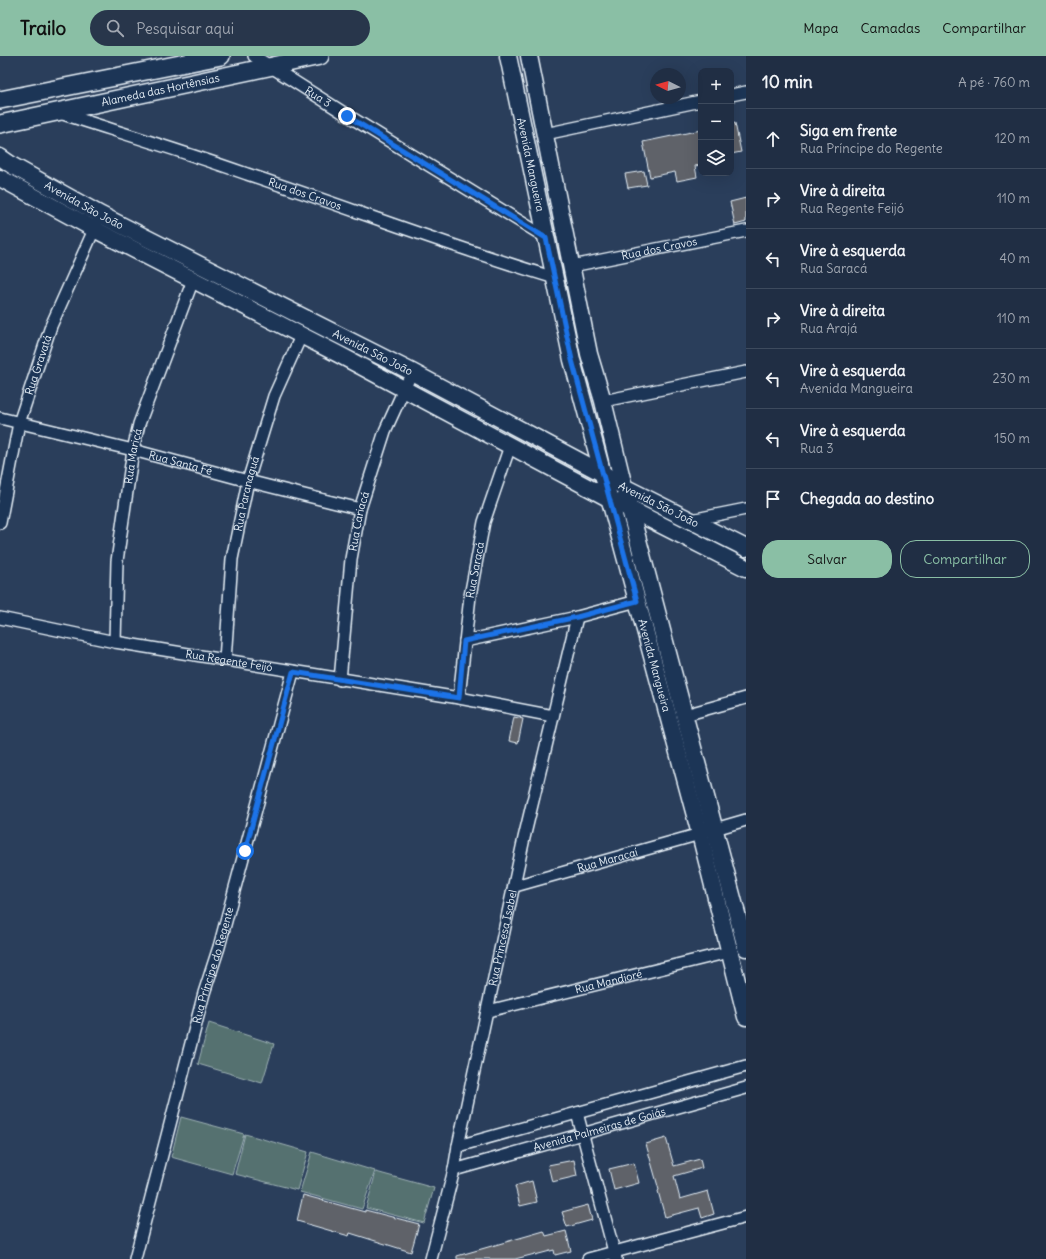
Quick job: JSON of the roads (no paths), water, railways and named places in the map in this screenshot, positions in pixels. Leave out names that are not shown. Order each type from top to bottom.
[{"type":"main road","name":"Alameda das Hortênsias","points":[[0,100],[222,56]]},
{"type":"main road","name":"Alameda das Hortênsias","points":[[0,124],[320,56]]},
{"type":"street","name":"Rua 3","points":[[254,56],[347,116],[546,238]]},
{"type":"street","name":"Avenida Mangueira","points":[[508,56],[572,360],[608,498],[700,834],[746,1017]]},
{"type":"street","name":"Avenida Mangueira","points":[[529,56],[589,354],[603,400],[624,487],[746,948]]},
{"type":"street","points":[[734,94],[746,92]]},
{"type":"street","points":[[545,134],[698,102]]},
{"type":"street","name":"Rua dos Cravos","points":[[55,112],[247,173],[507,264],[555,278]]},
{"type":"street","name":"Avenida São João","points":[[0,157],[97,222],[193,280],[338,354],[608,498],[746,568]]},
{"type":"street","name":"Avenida São João","points":[[0,178],[97,222],[412,372],[602,473],[624,487],[746,548]]},
{"type":"street","name":"Rua Gravatá","points":[[0,523],[19,423],[51,326],[97,222]]},
{"type":"street","name":"Rua dos Cravos","points":[[572,266],[746,231]]},
{"type":"street","name":"Rua Maricá","points":[[115,642],[116,561],[133,450],[139,424],[193,280]]},
{"type":"street","name":"Rua Paranaguá","points":[[225,660],[232,559],[248,481],[274,396],[301,336]]},
{"type":"street","name":"Rua Cariacá","points":[[340,680],[351,559],[360,509],[385,431],[412,372]]},
{"type":"street","points":[[603,400],[746,372]]},
{"type":"street","name":"Rua Santa Fé","points":[[0,418],[133,450],[360,509]]},
{"type":"street","name":"Rua Saracá","points":[[459,698],[470,596],[484,522],[510,446]]},
{"type":"street","points":[[691,520],[746,509]]},
{"type":"street","points":[[464,641],[577,617],[637,601]]},
{"type":"street","name":"Rua Princesa Isabel","points":[[431,1259],[454,1170],[524,838],[577,617]]},
{"type":"street","name":"Rua Regente Feijó","points":[[0,618],[115,642],[340,680],[459,698],[553,716]]},
{"type":"street","name":"Rua Príncipe do Regente","points":[[135,1259],[204,993],[219,947],[293,672]]},
{"type":"street","points":[[685,715],[746,698]]},
{"type":"street","points":[[715,829],[746,820]]},
{"type":"street","name":"Rua Maracaí","points":[[515,886],[700,834]]},
{"type":"street","name":"Rua Mandioré","points":[[488,1011],[729,952]]},
{"type":"street","name":"Avenida Palmeiras de Goiás","points":[[458,1146],[746,1066]]},
{"type":"street","name":"Avenida Palmeiras de Goiás","points":[[454,1170],[746,1088]]},
{"type":"street","points":[[577,1113],[615,1256]]},
{"type":"street","points":[[588,1259],[615,1256],[746,1217]]}]
